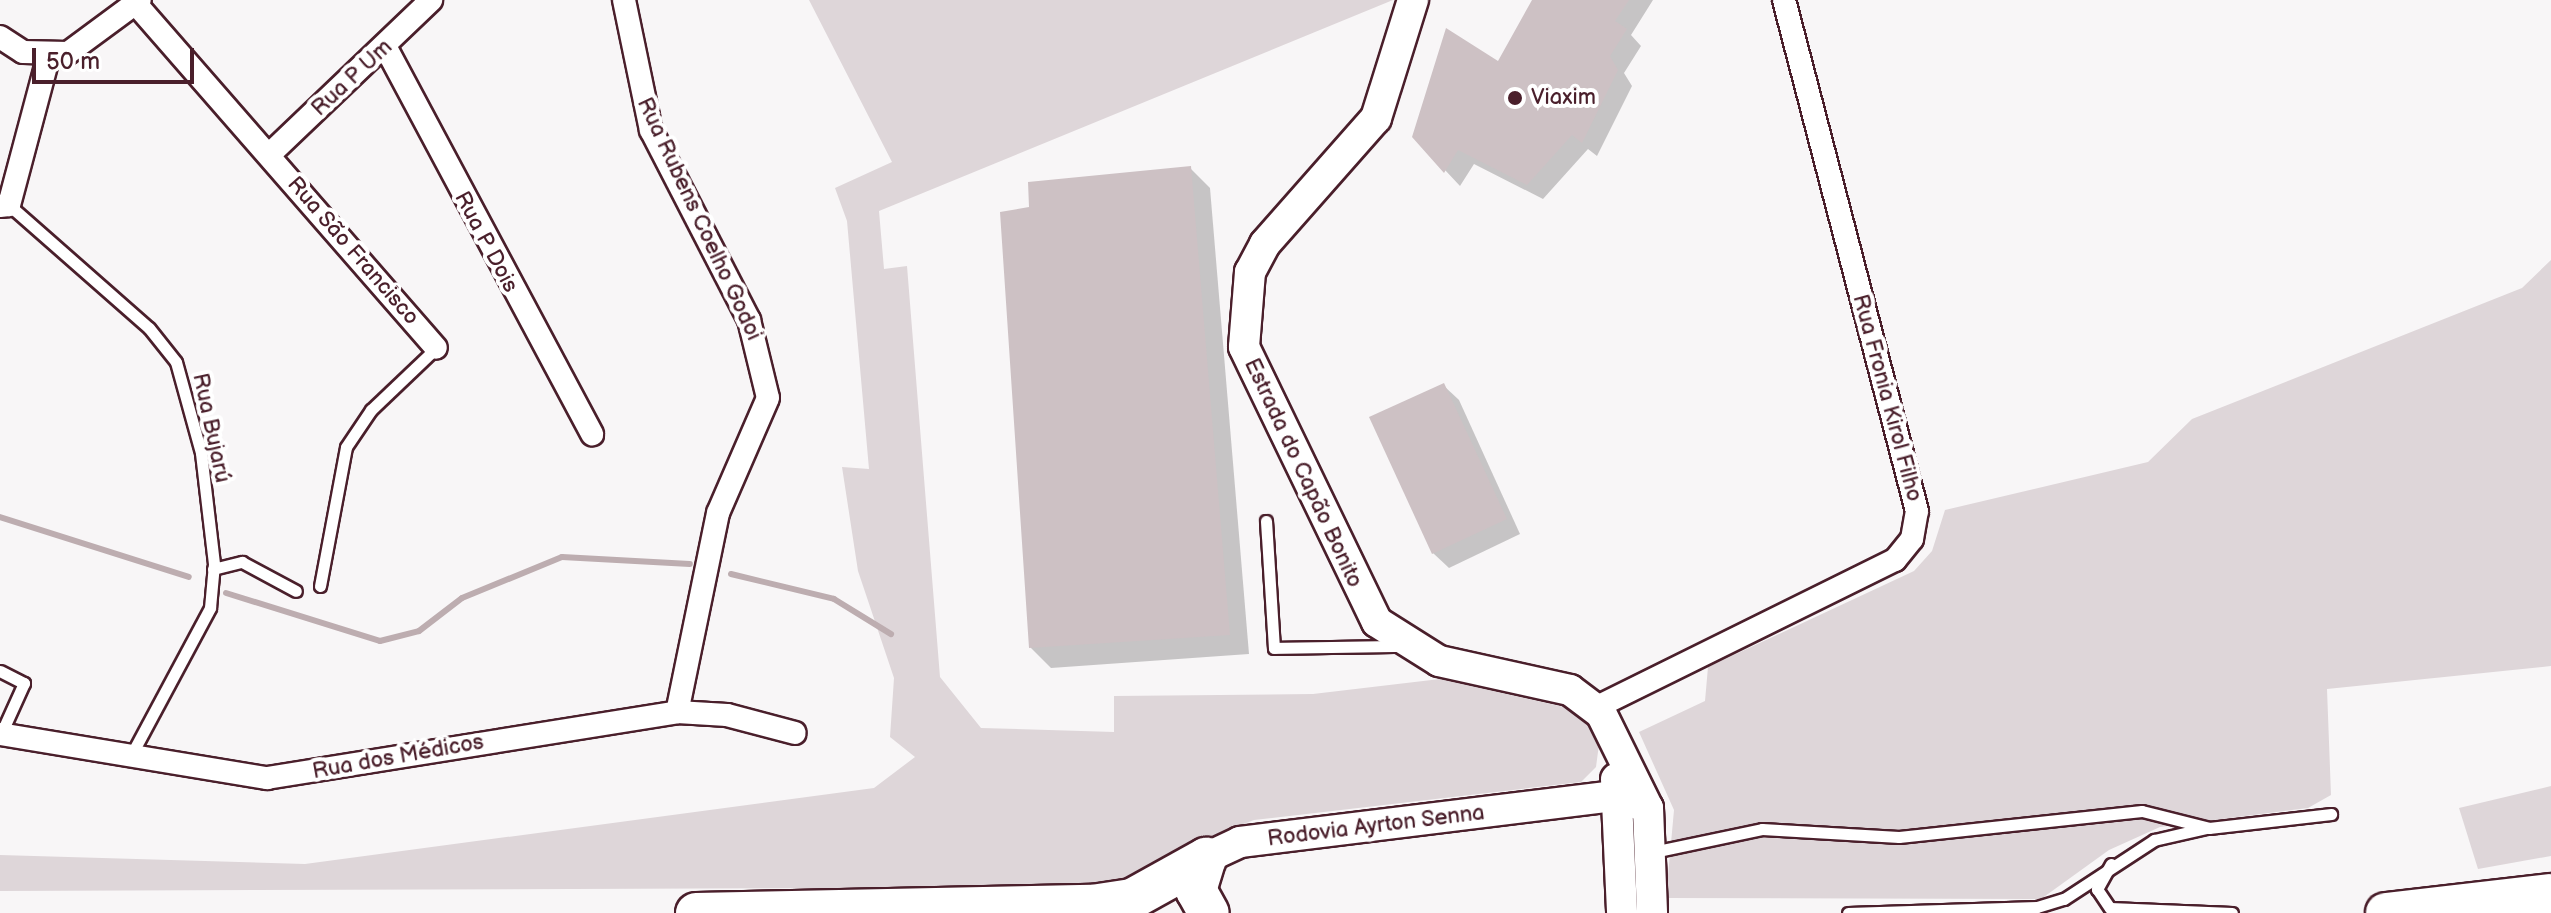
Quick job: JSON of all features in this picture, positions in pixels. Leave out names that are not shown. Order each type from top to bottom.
[{"type":"highway","points":[[696,913],[1092,905],[1132,899],[1206,858]]},
{"type":"highway","points":[[1206,858],[1196,890],[1209,913]]},
{"type":"highway","points":[[2386,913],[2551,894]]},
{"type":"street","name":"Rua P Um","points":[[270,154],[386,48],[431,0]]},
{"type":"street","name":"Rua Rubens Coelho Godoi","points":[[624,0],[651,130],[749,320],[768,398],[718,513],[677,712]]},
{"type":"street","name":"Estrada do Capão Bonito","points":[[1413,0],[1382,106],[1265,244],[1250,272],[1241,319],[1244,347],[1356,586],[1377,622],[1408,646],[1439,661],[1570,690],[1595,708],[1648,808],[1653,852],[1652,913]]},
{"type":"street","name":"Rua Fronia Kirol Filho","points":[[1595,708],[1895,560],[1912,539],[1917,511],[1784,0]]},
{"type":"street","points":[[0,37],[48,58],[87,45],[138,2]]},
{"type":"street","name":"Rua São Francisco","points":[[138,2],[436,348]]},
{"type":"street","name":"Rua P Dois","points":[[386,48],[592,434]]},
{"type":"street","points":[[5,206],[48,58]]},
{"type":"street","name":"Rua dos Médicos","points":[[0,734],[129,759],[267,778],[677,712],[727,715],[795,733]]},
{"type":"street","name":"Estrada do Capão Bonito","points":[[1615,741],[1623,858],[1622,913]]},
{"type":"street","name":"Rodovia Ayrton Senna","points":[[1206,858],[1240,842],[1617,796],[1648,808]]},
{"type":"street","points":[[1549,805],[1599,827],[1623,858]]},
{"type":"lane","name":"Rua Bujarú","points":[[5,206],[149,328],[176,362],[201,453],[213,569],[210,608],[129,759]]},
{"type":"lane","points":[[320,586],[346,447],[371,410],[436,348]]},
{"type":"lane","points":[[1266,521],[1274,648],[1408,646]]},
{"type":"lane","points":[[213,569],[242,562],[296,591]]},
{"type":"lane","points":[[0,671],[24,683],[0,734]]},
{"type":"lane","points":[[1653,852],[1762,829],[1899,837],[2142,811],[2209,828]]},
{"type":"lane","points":[[1848,913],[2037,907],[2064,899],[2112,863],[2154,840],[2209,828],[2331,814]]},
{"type":"lane","points":[[2112,863],[2097,889],[2110,908],[2232,913]]},
{"type":"shaded area","points":[[809,0],[1393,0],[879,211],[884,269],[907,266],[940,677],[981,728],[1114,732],[1114,696],[1313,694],[1440,679],[1573,709],[1600,737],[1596,767],[1581,782],[1254,820],[1196,842],[1149,876],[1108,887],[0,891],[0,855],[305,864],[874,788],[915,757],[890,737],[894,678],[858,571],[842,467],[869,469],[847,221],[835,188],[892,162]]},
{"type":"shaded area","points":[[2551,260],[2551,666],[2327,689],[2331,795],[2308,808],[2160,827],[2109,850],[2041,899],[1666,898],[1674,810],[1639,732],[1705,701],[1708,667],[1914,571],[1932,551],[1945,510],[2148,462],[2192,419],[2522,288]]},
{"type":"shaded area","points":[[2551,786],[2551,856],[2478,869],[2459,808]]},
{"type":"building","name":"Viaxim","points":[[1532,0],[1629,0],[1615,21],[1627,29],[1610,56],[1618,70],[1582,143],[1572,135],[1527,185],[1458,150],[1444,173],[1412,137],[1446,28],[1498,61]]},
{"type":"building","points":[[1191,166],[1230,635],[1029,648],[1000,212],[1029,207],[1028,182]]},
{"type":"building","points":[[1444,383],[1507,519],[1432,554],[1369,417]]},
{"type":"waterway","points":[[0,517],[189,577]]},
{"type":"waterway","points":[[226,593],[380,641],[419,631],[462,598],[562,557],[690,564]]},
{"type":"waterway","points":[[731,574],[834,599],[891,634]]},
{"type":"place","name":"Viaxim","points":[[1515,98]]}]
